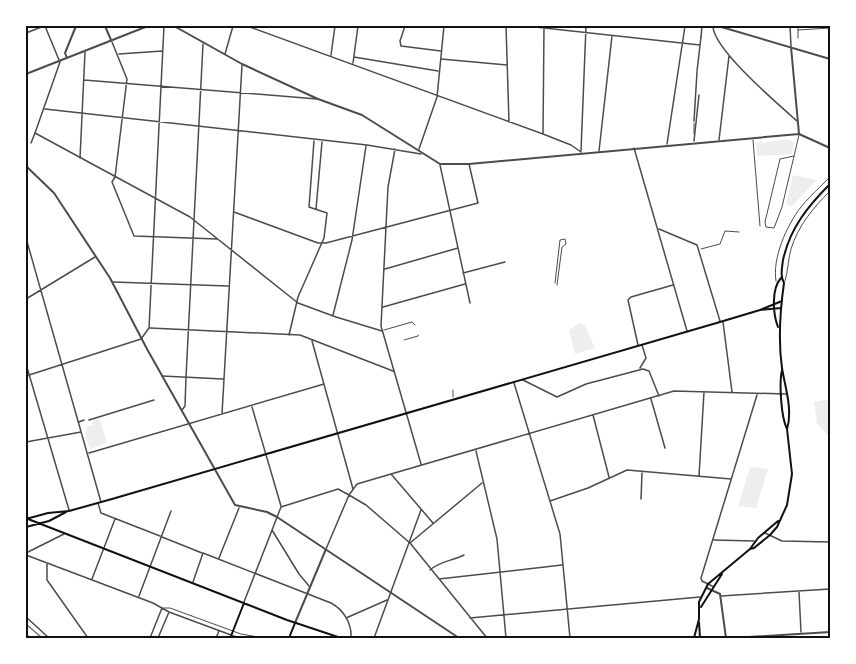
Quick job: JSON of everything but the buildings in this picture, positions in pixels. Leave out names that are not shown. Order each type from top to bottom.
[{"type":"main road","points":[[750,549],[771,535],[777,527],[787,505],[791,488],[787,394],[775,309],[777,282],[781,278],[786,249],[793,230],[808,207],[831,184]]},
{"type":"main road","points":[[779,330],[784,283],[781,278]]},
{"type":"main road","points":[[26,519],[69,511],[215,469],[688,332],[782,301]]},
{"type":"main road","points":[[760,310],[781,308]]},
{"type":"main road","points":[[782,370],[780,378],[784,423],[787,429]]},
{"type":"main road","points":[[26,513],[26,527],[40,524],[69,511]]},
{"type":"main road","points":[[26,519],[341,639]]},
{"type":"main road","points":[[700,639],[701,597],[707,586],[713,578],[724,572],[778,521]]},
{"type":"main road","points":[[700,608],[724,572]]},
{"type":"main road","points":[[242,639],[231,636],[244,603]]},
{"type":"main road","points":[[694,638],[699,619]]},
{"type":"main road","points":[[289,639],[295,623]]},
{"type":"street","points":[[26,33],[46,26],[60,65],[31,143]]},
{"type":"street","points":[[67,58],[65,53],[76,26]]},
{"type":"street","points":[[105,26],[127,79],[115,177],[112,182],[134,236],[218,238]]},
{"type":"street","points":[[26,74],[148,26]]},
{"type":"street","points":[[27,375],[141,339],[149,328],[164,26]]},
{"type":"street","points":[[174,26],[242,64],[318,99],[362,115],[440,164],[469,164],[581,152],[799,134],[831,147]]},
{"type":"street","points":[[225,54],[233,26]]},
{"type":"street","points":[[247,26],[543,134],[571,145],[581,152]]},
{"type":"street","points":[[331,56],[335,26]]},
{"type":"street","points":[[353,64],[358,26]]},
{"type":"street","points":[[405,26],[400,41],[401,46],[441,51]]},
{"type":"street","points":[[418,150],[437,96],[444,26]]},
{"type":"street","points":[[506,26],[510,123]]},
{"type":"street","points":[[526,26],[544,26],[700,45]]},
{"type":"street","points":[[543,134],[544,26]]},
{"type":"street","points":[[581,152],[586,26]]},
{"type":"street","points":[[667,145],[685,26]]},
{"type":"street","points":[[694,121],[702,26]]},
{"type":"street","points":[[713,26],[714,36],[729,55],[797,121]]},
{"type":"street","points":[[717,26],[831,59]]},
{"type":"street","points":[[790,26],[799,134]]},
{"type":"street","points":[[599,151],[613,35]]},
{"type":"street","points":[[181,411],[185,406],[204,42]]},
{"type":"street","points":[[80,159],[86,50]]},
{"type":"street","points":[[118,54],[163,51]]},
{"type":"street","points":[[719,140],[729,55]]},
{"type":"street","points":[[354,57],[439,71]]},
{"type":"street","points":[[441,59],[485,61],[507,65]]},
{"type":"street","points":[[222,414],[242,64]]},
{"type":"street","points":[[84,80],[318,99]]},
{"type":"street","points":[[694,142],[699,95]]},
{"type":"street","points":[[44,109],[237,130],[422,154]]},
{"type":"street","points":[[35,133],[80,159],[156,196],[193,219],[298,303],[382,331]]},
{"type":"street","points":[[290,335],[298,297],[322,244],[327,213],[309,207],[315,140]]},
{"type":"street","points":[[316,210],[322,141]]},
{"type":"street","points":[[333,316],[353,236],[367,146]]},
{"type":"street","points":[[634,148],[688,332]]},
{"type":"street","points":[[395,149],[388,187],[382,331],[421,465]]},
{"type":"street","points":[[440,164],[470,303]]},
{"type":"street","points":[[233,211],[322,244],[478,203],[469,164]]},
{"type":"street","points":[[26,166],[54,193],[112,282],[141,339],[235,505],[239,508],[267,512],[277,517],[459,639]]},
{"type":"street","points":[[657,229],[696,243],[721,322],[732,392]]},
{"type":"street","points":[[26,238],[87,453],[101,513],[336,606],[351,626],[351,639]]},
{"type":"street","points":[[384,269],[458,248]]},
{"type":"street","points":[[26,299],[96,257]]},
{"type":"street","points":[[463,273],[505,262]]},
{"type":"street","points":[[112,282],[229,286]]},
{"type":"street","points":[[382,307],[466,283]]},
{"type":"street","points":[[640,369],[646,358],[640,345],[628,300],[631,297],[674,285]]},
{"type":"street","points":[[149,328],[300,335],[394,371]]},
{"type":"street","points":[[312,339],[353,490]]},
{"type":"street","points":[[26,364],[27,375],[69,511]]},
{"type":"street","points":[[522,379],[557,397],[586,384],[640,369],[649,371],[659,396]]},
{"type":"street","points":[[162,376],[224,379]]},
{"type":"street","points":[[513,382],[560,534],[570,639]]},
{"type":"street","points":[[87,453],[324,384]]},
{"type":"street","points":[[295,623],[349,495],[357,484],[677,390],[787,394]]},
{"type":"street","points":[[699,476],[704,391]]},
{"type":"street","points":[[726,639],[721,596],[719,592],[707,586],[701,578],[757,394]]},
{"type":"street","points":[[651,398],[664,448]]},
{"type":"street","points":[[89,420],[154,400]]},
{"type":"street","points":[[244,603],[281,507],[252,406]]},
{"type":"street","points":[[593,415],[609,477]]},
{"type":"street","points":[[78,422],[84,420]]},
{"type":"street","points":[[26,442],[81,432]]},
{"type":"street","points":[[475,450],[497,539],[506,639]]},
{"type":"street","points":[[549,501],[588,488],[627,470],[732,479]]},
{"type":"street","points":[[641,499],[642,472]]},
{"type":"street","points":[[391,474],[434,523]]},
{"type":"street","points":[[410,543],[483,483]]},
{"type":"street","points":[[281,507],[338,489],[366,505],[410,543],[487,639]]},
{"type":"street","points":[[219,559],[239,508]]},
{"type":"street","points":[[374,639],[421,510]]},
{"type":"street","points":[[139,597],[171,511]]},
{"type":"street","points":[[92,580],[115,519]]},
{"type":"street","points":[[272,530],[299,574],[310,586]]},
{"type":"street","points":[[764,533],[782,541],[831,542]]},
{"type":"street","points":[[26,554],[64,534]]},
{"type":"street","points":[[713,540],[755,541]]},
{"type":"street","points":[[192,583],[203,553]]},
{"type":"street","points":[[26,554],[139,597],[169,612],[231,636]]},
{"type":"street","points":[[430,570],[439,562],[451,562],[464,555]]},
{"type":"street","points":[[46,563],[47,580],[88,639]]},
{"type":"street","points":[[438,579],[563,565]]},
{"type":"street","points":[[721,596],[831,589]]},
{"type":"street","points":[[799,591],[801,634]]},
{"type":"street","points":[[470,618],[701,597]]},
{"type":"street","points":[[346,618],[388,599]]},
{"type":"street","points":[[150,639],[162,608]]},
{"type":"street","points":[[158,639],[169,612]]},
{"type":"street","points":[[26,617],[49,639]]},
{"type":"street","points":[[216,639],[219,631]]},
{"type":"street","points":[[732,639],[831,632]]},
{"type":"street","points":[[26,634],[30,639]]},
{"type":"lane","points":[[798,26],[798,38]]},
{"type":"lane","points":[[798,30],[831,28]]},
{"type":"lane","points":[[694,121],[694,142]]},
{"type":"lane","points":[[794,156],[780,159],[765,222],[766,227],[776,226],[782,207],[794,156],[799,134]]},
{"type":"lane","points":[[753,138],[760,226]]},
{"type":"lane","points":[[777,282],[775,279],[778,257],[790,225],[804,203],[831,177]]},
{"type":"lane","points":[[784,283],[791,250],[799,230],[813,209],[831,191]]},
{"type":"lane","points":[[699,250],[720,244],[725,231],[739,232]]},
{"type":"lane","points":[[565,239],[567,242],[562,247],[556,284],[560,240],[565,239]]},
{"type":"lane","points":[[382,331],[412,322],[415,325]]},
{"type":"lane","points":[[404,340],[418,335]]},
{"type":"lane","points":[[453,390],[453,399]]},
{"type":"lane","points":[[162,608],[170,608],[233,631],[264,639]]},
{"type":"shaded area","points":[[784,139],[794,143],[792,154],[757,156],[756,144],[758,142]]},
{"type":"shaded area","points":[[793,175],[817,180],[792,206],[786,204]]},
{"type":"shaded area","points":[[579,323],[585,325],[595,348],[575,354],[569,330]]},
{"type":"shaded area","points":[[830,399],[830,437],[817,424],[814,402]]},
{"type":"shaded area","points":[[100,419],[107,443],[90,449],[85,435],[87,427],[93,425],[92,421]]},
{"type":"shaded area","points":[[750,467],[768,469],[756,508],[738,506]]},
{"type":"tram line","points":[[26,624],[42,638]]}]
